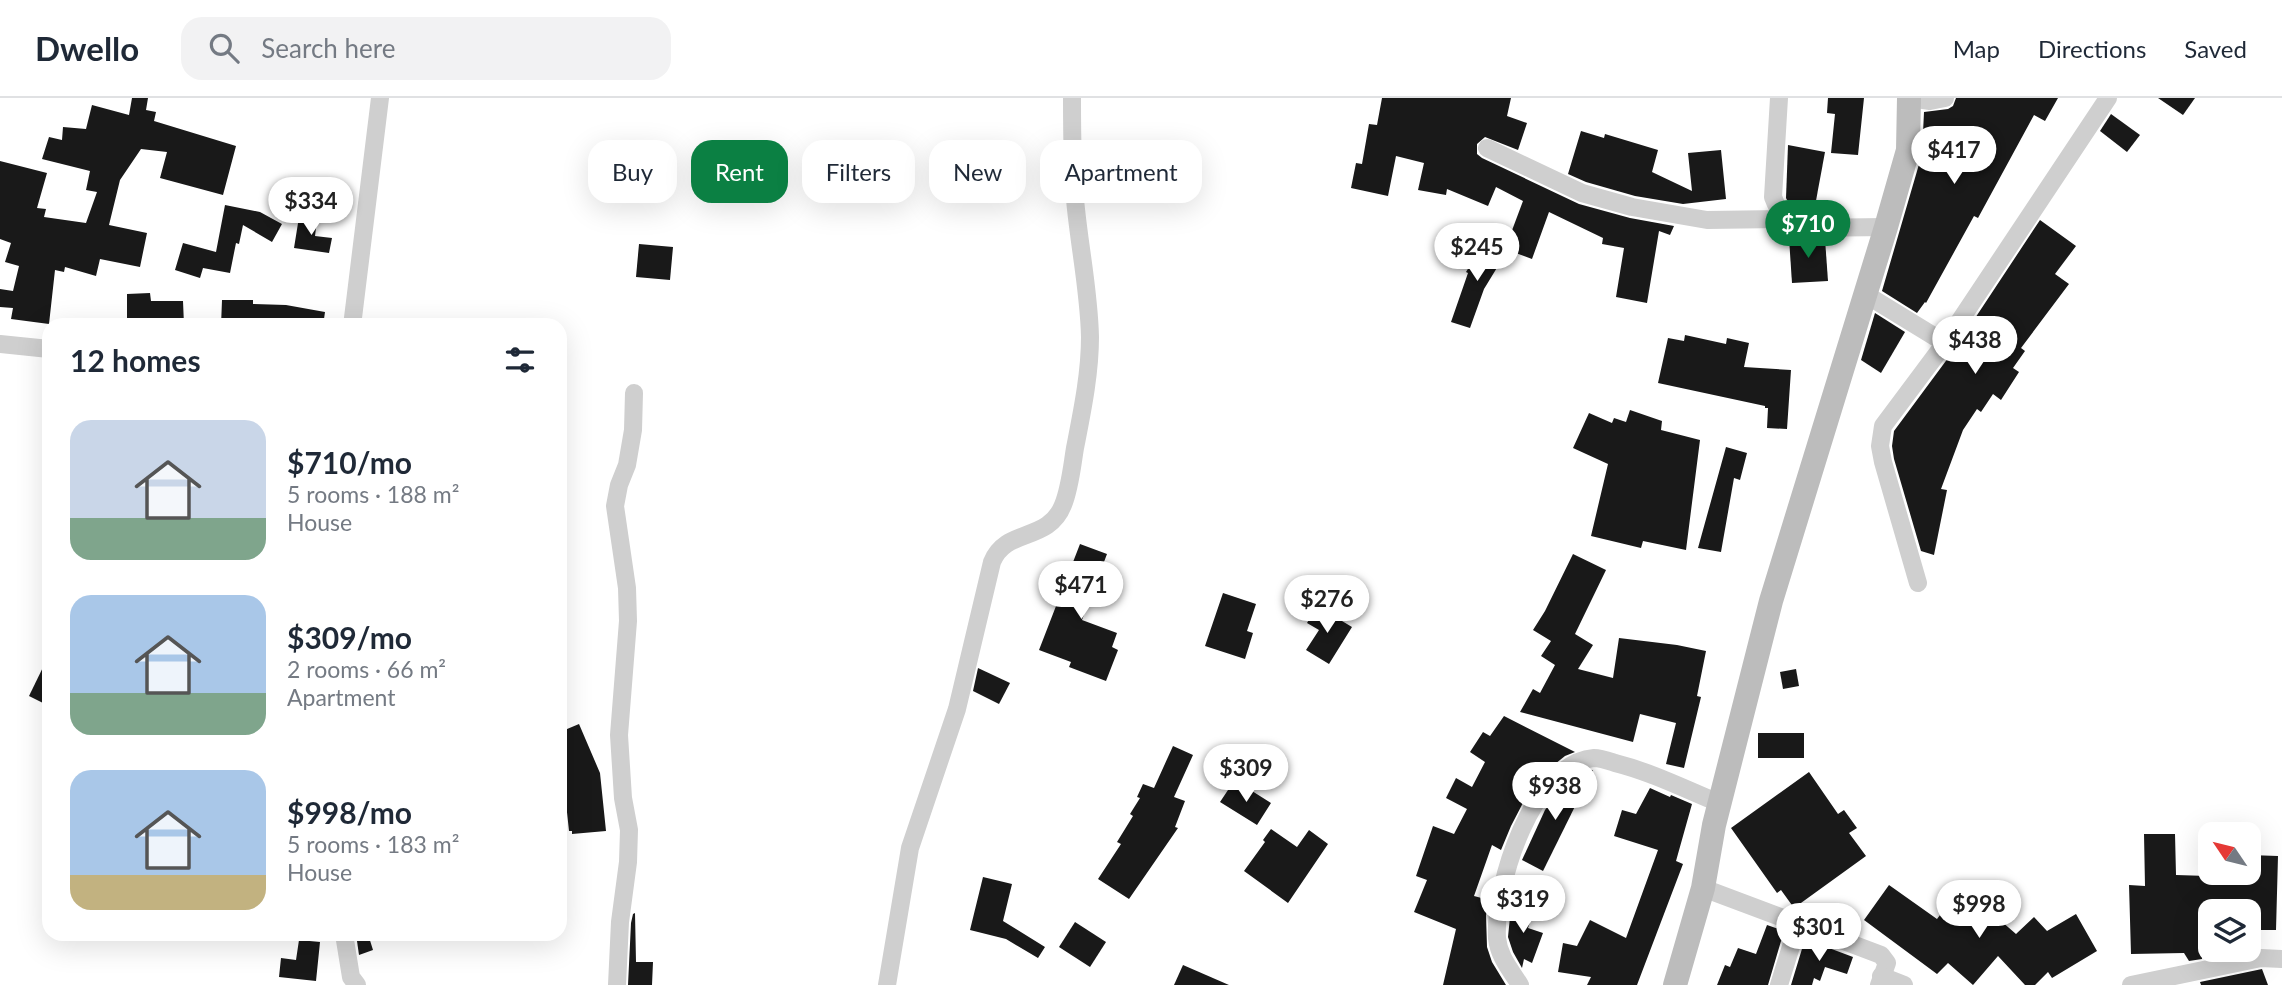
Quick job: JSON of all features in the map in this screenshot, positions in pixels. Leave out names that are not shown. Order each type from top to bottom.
[{"type":"main road","points":[[1675,985],[1703,888],[1719,803],[1771,601],[1908,150],[1909,98]]},
{"type":"street","points":[[353,318],[380,98]]},
{"type":"street","points":[[887,985],[910,848],[957,709],[992,562],[1001,546],[1047,527],[1063,505],[1084,399],[1090,339],[1086,281],[1075,199],[1072,98]]},
{"type":"street","points":[[1779,98],[1773,197],[1777,209],[1785,219],[1793,226],[1803,228],[1886,227]]},
{"type":"street","points":[[1909,98],[1945,98]]},
{"type":"street","points":[[1918,583],[1880,446],[1883,426],[1945,343],[2108,98]]},
{"type":"street","points":[[1487,148],[1582,193],[1632,207],[1707,220],[1785,219]]},
{"type":"street","points":[[1866,295],[1945,343]]},
{"type":"street","points":[[0,344],[42,348]]},
{"type":"street","points":[[617,985],[629,830],[623,798],[619,735],[628,621],[627,587],[615,506],[627,465],[633,430],[634,393]]},
{"type":"street","points":[[1520,985],[1501,958],[1497,939],[1499,914],[1514,847],[1536,802],[1555,777],[1571,764],[1596,758],[1635,768],[1719,803]]},
{"type":"street","points":[[1703,888],[1881,955],[1887,963],[1880,981],[1904,985]]},
{"type":"street","points":[[1779,985],[1798,924]]},
{"type":"street","points":[[345,941],[351,977],[357,985]]},
{"type":"street","points":[[2131,985],[2261,958],[2282,959]]},
{"type":"building","points":[[132,98],[148,98],[146,110],[156,112],[154,121],[236,146],[223,195],[160,178],[167,152],[141,149],[120,180],[109,225],[147,233],[140,267],[100,259],[96,276],[65,267],[64,272],[55,270],[50,318],[42,318],[42,323],[11,319],[13,308],[0,307],[0,289],[13,291],[19,266],[5,262],[11,243],[0,239],[0,161],[47,173],[37,208],[46,209],[44,217],[86,223],[97,192],[86,190],[90,171],[42,159],[49,137],[62,140],[63,127],[86,129],[92,105],[129,115]]},
{"type":"building","points":[[1382,98],[1511,98],[1507,116],[1527,123],[1518,150],[1485,137],[1477,144],[1477,154],[1482,158],[1579,204],[1630,218],[1674,226],[1670,235],[1659,231],[1647,303],[1616,297],[1624,248],[1602,244],[1603,238],[1549,212],[1532,259],[1505,249],[1523,201],[1496,187],[1488,206],[1447,189],[1446,195],[1418,190],[1424,163],[1396,156],[1388,196],[1351,188],[1356,163],[1362,164],[1369,124],[1377,125]]},
{"type":"building","points":[[1828,98],[1864,98],[1858,155],[1831,153],[1835,114],[1827,113]]},
{"type":"building","points":[[1956,98],[2058,98],[2045,121],[2034,115],[1978,218],[1974,216],[1926,303],[1917,313],[1882,291],[1922,154],[1924,112],[1948,109],[1953,106]]},
{"type":"building","points":[[2158,98],[2195,98],[2183,115]]},
{"type":"building","points":[[2111,114],[2140,135],[2127,152],[2100,131]]},
{"type":"building","points":[[1581,131],[1604,138],[1605,134],[1658,150],[1652,172],[1692,191],[1688,153],[1721,150],[1726,199],[1683,204],[1635,196],[1568,174]]},
{"type":"building","points":[[1788,145],[1825,152],[1815,206],[1786,198]]},
{"type":"building","points":[[225,205],[260,212],[282,224],[272,242],[243,225],[230,273],[203,268],[200,278],[175,270],[183,243],[216,252]]},
{"type":"building","points":[[299,217],[317,220],[315,236],[332,238],[329,253],[294,248]]},
{"type":"building","points":[[2040,220],[2076,246],[2055,274],[2069,284],[2021,348],[2025,351],[2013,368],[2019,372],[2001,400],[1993,394],[1981,412],[1977,409],[1963,430],[1941,489],[1947,490],[1934,555],[1921,551],[1894,459],[1894,431],[1954,350]]},
{"type":"building","points":[[1789,238],[1825,239],[1828,281],[1792,283]]},
{"type":"building","points":[[1486,240],[1506,253],[1484,289],[1470,328],[1451,322],[1468,273],[1466,272]]},
{"type":"building","points":[[639,244],[673,247],[670,280],[636,277]]},
{"type":"building","points":[[150,293],[151,301],[183,301],[184,318],[127,318],[127,294]]},
{"type":"building","points":[[222,300],[253,300],[253,304],[286,305],[325,312],[324,318],[221,318]]},
{"type":"building","points":[[1875,313],[1905,332],[1881,373],[1861,360]]},
{"type":"building","points":[[1685,335],[1726,344],[1727,338],[1749,343],[1744,367],[1791,370],[1787,429],[1767,428],[1768,408],[1765,406],[1658,383],[1668,338],[1684,341]]},
{"type":"building","points":[[1630,410],[1662,421],[1661,430],[1700,440],[1686,550],[1643,541],[1641,548],[1591,536],[1608,464],[1573,448],[1589,413],[1612,423],[1614,418],[1626,422]]},
{"type":"building","points":[[1726,447],[1747,453],[1740,480],[1734,478],[1721,552],[1698,548]]},
{"type":"building","points":[[1080,544],[1107,554],[1082,620],[1117,633],[1112,647],[1118,650],[1106,681],[1069,667],[1071,662],[1039,650]]},
{"type":"building","points":[[1573,554],[1606,570],[1575,634],[1593,645],[1578,669],[1613,678],[1619,638],[1706,651],[1697,696],[1701,697],[1684,768],[1666,764],[1676,723],[1640,714],[1633,742],[1520,712],[1533,689],[1540,693],[1555,665],[1541,656],[1551,641],[1533,630]]},
{"type":"building","points":[[1223,593],[1256,604],[1247,631],[1253,633],[1245,659],[1205,646]]},
{"type":"building","points":[[1317,606],[1352,627],[1329,664],[1306,650],[1319,630],[1307,623]]},
{"type":"building","points":[[978,668],[1010,683],[999,704],[973,691]]},
{"type":"building","points":[[42,669],[42,702],[29,696]]},
{"type":"building","points":[[1796,669],[1799,686],[1783,689],[1780,672]]},
{"type":"building","points":[[1504,716],[1575,752],[1565,756],[1545,772],[1526,797],[1501,850],[1492,845],[1474,896],[1489,900],[1486,915],[1487,947],[1492,962],[1506,985],[1443,985],[1456,929],[1414,912],[1427,880],[1416,876],[1433,826],[1454,834],[1467,809],[1446,798],[1456,778],[1472,787],[1485,762],[1470,752],[1483,732],[1490,736]]},
{"type":"building","points":[[579,724],[600,773],[606,831],[572,834],[572,831],[569,831],[567,729]]},
{"type":"building","points":[[1758,733],[1804,733],[1804,758],[1758,758]]},
{"type":"building","points":[[1173,746],[1193,755],[1174,797],[1185,801],[1175,827],[1178,828],[1129,899],[1098,879],[1121,844],[1117,842],[1133,816],[1130,814],[1140,798],[1137,797],[1143,784],[1154,788]]},
{"type":"building","points":[[1593,770],[1543,871],[1522,860],[1545,810],[1561,789],[1577,775]]},
{"type":"building","points":[[1809,772],[1838,814],[1844,810],[1857,828],[1849,833],[1866,856],[1794,908],[1781,890],[1777,893],[1731,828]]},
{"type":"building","points":[[1232,784],[1250,795],[1252,791],[1271,803],[1257,825],[1220,802]]},
{"type":"building","points":[[1650,788],[1692,804],[1676,861],[1683,864],[1637,985],[1587,985],[1591,977],[1558,972],[1563,943],[1577,946],[1590,920],[1626,938],[1658,850],[1614,836],[1622,810],[1636,814]]},
{"type":"building","points":[[1271,829],[1297,847],[1309,830],[1328,844],[1288,903],[1244,871]]},
{"type":"building","points":[[2144,834],[2175,834],[2176,875],[2198,876],[2198,886],[2261,886],[2261,855],[2278,856],[2276,930],[2261,930],[2261,899],[2198,899],[2198,960],[2189,961],[2184,953],[2131,954],[2129,885],[2145,886]]},
{"type":"building","points":[[983,877],[1012,884],[1003,921],[1045,947],[1038,958],[1006,939],[970,930]]},
{"type":"building","points":[[1889,885],[1937,919],[1950,902],[1983,926],[1993,914],[2016,934],[2034,917],[2047,931],[2076,914],[2097,951],[2052,978],[2048,972],[2035,985],[2025,985],[1998,956],[1973,985],[1948,963],[1937,974],[1864,920]]},
{"type":"building","points":[[1520,906],[1534,911],[1528,928],[1543,933],[1532,963],[1524,959],[1522,968],[1508,937],[1511,907],[1519,909]]},
{"type":"building","points":[[635,913],[636,962],[653,962],[652,985],[628,985],[631,923]]},
{"type":"building","points":[[1075,922],[1106,942],[1090,967],[1059,947]]},
{"type":"building","points":[[1767,925],[1784,931],[1768,985],[1717,985],[1725,965],[1730,967],[1738,948],[1756,954]]},
{"type":"building","points":[[1805,939],[1853,957],[1847,974],[1825,967],[1820,981],[1814,978],[1812,985],[1791,985]]},
{"type":"building","points":[[299,941],[320,942],[316,981],[279,977],[281,958],[296,960]]},
{"type":"building","points":[[357,941],[370,941],[373,950],[359,955]]},
{"type":"building","points":[[1183,965],[1229,985],[1174,985]]},
{"type":"building","points":[[2262,969],[2268,985],[2201,985],[2200,982]]}]
